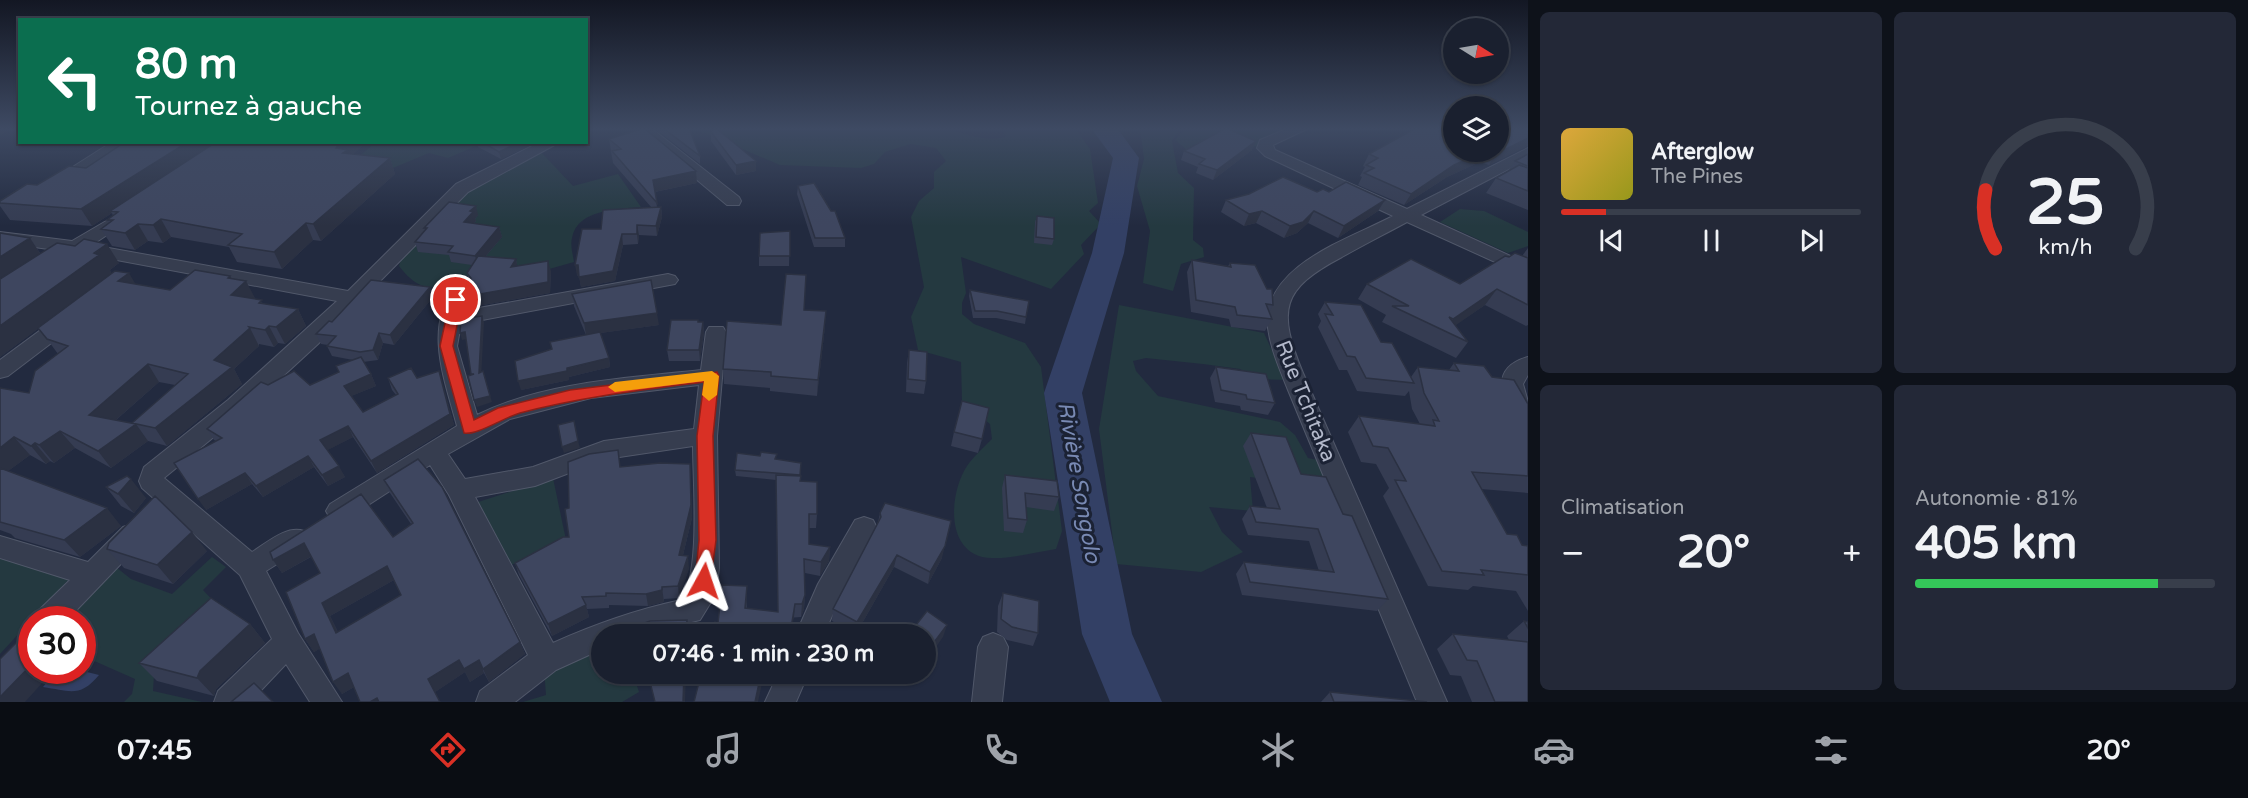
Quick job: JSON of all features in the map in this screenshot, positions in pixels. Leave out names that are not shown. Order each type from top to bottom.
[{"type":"street","points":[[41,191],[92,161]]},
{"type":"street","points":[[327,702],[288,642],[250,567],[157,509],[151,481],[153,474],[245,399],[353,297],[462,188],[516,161]]},
{"type":"street","points":[[686,161],[733,201]]},
{"type":"street","points":[[1287,161],[1528,271]]},
{"type":"street","name":"Rue Tchitaka","points":[[1432,702],[1299,390],[1279,339],[1276,310],[1289,283],[1304,269],[1513,161]]},
{"type":"street","points":[[56,259],[135,208]]},
{"type":"street","points":[[0,237],[147,259],[353,297]]},
{"type":"street","points":[[128,273],[147,259]]},
{"type":"street","points":[[451,319],[668,280]]},
{"type":"street","points":[[462,288],[451,319],[447,346],[469,429]]},
{"type":"street","points":[[0,371],[82,309]]},
{"type":"street","points":[[631,624],[690,611],[702,594],[707,540],[705,436],[716,332]]},
{"type":"street","points":[[1528,364],[1512,378],[1510,389],[1528,420]]},
{"type":"street","points":[[250,567],[469,429],[503,412],[591,390],[712,376]]},
{"type":"street","points":[[459,490],[535,476],[604,450],[705,436]]},
{"type":"street","points":[[434,451],[459,490],[546,660]]},
{"type":"street","points":[[62,606],[157,509]]},
{"type":"street","points":[[814,624],[828,593],[864,528]]},
{"type":"street","points":[[0,547],[93,575]]},
{"type":"street","points":[[491,702],[546,660],[591,640]]},
{"type":"street","points":[[230,702],[288,642]]},
{"type":"street","points":[[987,702],[993,647]]},
{"type":"street","points":[[780,702],[788,684]]},
{"type":"shaded area","points":[[367,161],[410,161],[393,168]]},
{"type":"shaded area","points":[[524,161],[549,161],[573,186],[618,174],[641,207],[600,212],[582,221],[575,228],[571,241],[574,262],[535,273],[484,261],[453,288],[436,288],[417,283],[399,266],[402,256],[470,188]]},
{"type":"shaded area","points":[[770,161],[877,161],[861,168],[780,165]]},
{"type":"shaded area","points":[[946,161],[1092,161],[1098,203],[1089,211],[1101,224],[1081,245],[1084,254],[1051,289],[961,257],[966,293],[962,303],[962,314],[974,324],[1025,343],[1041,367],[1062,531],[1056,549],[992,558],[977,555],[966,547],[958,536],[954,508],[956,492],[967,466],[992,439],[990,424],[962,401],[961,362],[918,350],[911,317],[924,287],[911,217],[919,201],[934,188],[934,172]]},
{"type":"shaded area","points":[[1144,161],[1176,161],[1178,173],[1194,188],[1193,240],[1203,248],[1204,257],[1181,264],[1173,291],[1143,283],[1150,231],[1137,186]]},
{"type":"shaded area","points":[[1460,209],[1484,211],[1528,232],[1528,246],[1508,253],[1440,222]]},
{"type":"shaded area","points":[[1119,305],[1264,333],[1275,357],[1283,363],[1288,380],[1255,379],[1240,369],[1203,364],[1146,358],[1133,361],[1136,371],[1158,396],[1280,422],[1295,435],[1308,458],[1322,461],[1330,488],[1250,477],[1253,511],[1209,507],[1222,532],[1243,552],[1201,572],[1116,564],[1099,429]]},
{"type":"shaded area","points":[[553,478],[566,540],[507,567],[475,503]]},
{"type":"shaded area","points":[[0,556],[70,578],[44,606],[18,606],[18,634],[0,654]]},
{"type":"shaded area","points":[[212,557],[226,567],[203,590],[220,608],[154,674],[153,691],[202,702],[124,702],[132,694],[135,679],[96,662],[96,606],[68,606],[112,564],[131,579],[172,594]]},
{"type":"shaded area","points":[[591,648],[591,684],[636,684],[639,692],[622,702],[523,702],[546,695],[544,669]]},
{"type":"water","points":[[45,684],[90,684],[74,691],[43,687]]},
{"type":"building","points":[[97,161],[158,161],[81,209],[0,203],[27,184],[37,185],[69,166],[86,168]]},
{"type":"building","points":[[187,161],[387,161],[313,224],[306,223],[274,252],[228,245],[242,234],[161,219],[153,225],[138,224],[125,233],[101,229],[113,220],[107,220],[118,212],[110,211]]},
{"type":"building","points":[[620,161],[684,161],[696,171],[653,180],[657,203]]},
{"type":"building","points":[[733,161],[756,161],[736,165]]},
{"type":"building","points":[[1203,161],[1229,161],[1217,170],[1199,164]]},
{"type":"building","points":[[1373,161],[1461,162],[1411,194],[1364,173],[1374,168],[1366,165]]},
{"type":"building","points":[[1515,161],[1528,161],[1528,166]]},
{"type":"building","points":[[1519,165],[1528,168],[1528,191],[1496,178]]},
{"type":"building","points":[[1283,177],[1317,192],[1323,189],[1329,192],[1346,182],[1385,200],[1344,226],[1314,211],[1303,222],[1290,226],[1262,211],[1249,214],[1226,200],[1249,194]]},
{"type":"building","points":[[814,183],[831,211],[835,211],[845,238],[815,238],[798,186]]},
{"type":"building","points":[[449,202],[476,206],[464,222],[499,227],[475,256],[448,252],[453,246],[415,242],[427,228],[424,228]]},
{"type":"building","points":[[661,207],[656,226],[637,225],[637,234],[622,234],[613,271],[579,277],[578,265],[575,265],[582,229],[601,229],[603,210]]},
{"type":"building","points":[[1037,216],[1054,218],[1054,239],[1036,237]]},
{"type":"building","points":[[790,231],[790,256],[759,256],[760,233]]},
{"type":"building","points":[[0,233],[30,238],[0,257]]},
{"type":"building","points":[[84,239],[107,244],[94,253],[99,255],[0,326],[0,279],[57,243],[75,246]]},
{"type":"building","points":[[1515,253],[1528,258],[1528,305],[1497,289],[1453,319],[1449,317],[1468,342],[1392,306],[1409,306],[1367,284],[1411,259],[1460,284],[1505,256],[1509,257]]},
{"type":"building","points":[[478,256],[516,259],[511,267],[548,261],[548,282],[463,297],[471,278],[467,273]]},
{"type":"building","points":[[1192,260],[1231,267],[1230,263],[1255,265],[1267,289],[1272,289],[1273,305],[1266,304],[1272,319],[1237,315],[1235,307],[1196,300]]},
{"type":"building","points":[[195,270],[246,281],[231,295],[262,300],[259,303],[298,309],[276,327],[269,326],[265,330],[249,327],[214,360],[232,367],[155,428],[132,423],[188,374],[148,364],[89,415],[136,424],[98,451],[60,431],[39,445],[35,443],[31,446],[14,437],[0,448],[0,388],[29,393],[35,371],[68,346],[47,339],[38,328],[115,271],[129,273],[118,281],[170,290]]},
{"type":"building","points":[[786,274],[806,275],[804,310],[826,311],[818,380],[771,376],[771,372],[723,369],[727,321],[781,325]]},
{"type":"building","points":[[371,280],[430,287],[390,335],[379,333],[373,350],[360,352],[327,346],[336,336],[316,334],[329,321],[332,322]]},
{"type":"building","points":[[651,280],[657,313],[584,323],[572,294]]},
{"type":"building","points":[[970,290],[1029,301],[1026,317],[997,311],[975,311]]},
{"type":"building","points":[[1325,302],[1361,305],[1381,342],[1392,343],[1414,383],[1366,378],[1355,357],[1347,356],[1325,314],[1333,315]]},
{"type":"building","points":[[482,316],[479,373],[483,371],[490,396],[474,400],[468,376],[474,374],[471,374],[465,332],[460,333],[461,319]]},
{"type":"building","points":[[671,320],[703,322],[699,350],[667,350]]},
{"type":"building","points":[[600,332],[609,358],[567,368],[567,371],[518,381],[515,361],[552,349],[550,342]]},
{"type":"building","points":[[909,350],[927,352],[926,381],[908,379]]},
{"type":"building","points":[[361,357],[371,374],[344,386],[363,412],[398,394],[388,378],[411,368],[417,378],[439,371],[450,414],[371,461],[348,426],[320,440],[339,466],[322,475],[308,456],[256,486],[245,473],[198,499],[174,463],[222,438],[207,429],[261,382],[268,385],[294,371],[310,385],[339,372],[336,366]]},
{"type":"building","points":[[1454,363],[1484,366],[1492,377],[1514,380],[1528,404],[1528,476],[1472,472],[1507,534],[1517,535],[1522,545],[1528,546],[1528,575],[1481,570],[1484,575],[1442,571],[1395,480],[1406,481],[1388,448],[1373,446],[1359,416],[1435,426],[1433,420],[1439,421],[1424,393],[1418,367],[1459,371]]},
{"type":"building","points":[[1216,367],[1266,374],[1275,403],[1247,399],[1246,395],[1221,390]]},
{"type":"building","points":[[962,401],[989,408],[982,439],[954,432]]},
{"type":"building","points":[[574,421],[578,441],[562,447],[558,425]]},
{"type":"building","points":[[1251,433],[1286,437],[1301,474],[1326,477],[1343,514],[1352,516],[1388,599],[1250,582],[1244,562],[1334,572],[1318,529],[1256,522],[1250,506],[1280,509]]},
{"type":"building","points":[[618,450],[620,467],[660,463],[690,464],[691,505],[679,555],[688,556],[678,586],[662,587],[662,590],[646,594],[606,593],[606,596],[582,597],[586,605],[548,624],[515,563],[563,537],[569,537],[565,509],[569,508],[568,462],[589,454]]},
{"type":"building","points":[[761,452],[777,454],[775,459],[801,463],[800,475],[735,470],[737,453],[760,456]]},
{"type":"building","points":[[418,459],[442,487],[520,642],[483,669],[479,660],[464,669],[459,660],[428,679],[440,702],[379,702],[377,698],[370,702],[360,702],[348,673],[333,682],[314,634],[305,639],[286,592],[320,573],[304,543],[273,560],[270,552],[361,494],[393,537],[413,523],[384,480]],"holes":[[[387,566],[401,595],[336,633],[322,603]]]},
{"type":"building","points":[[0,468],[107,508],[64,540],[0,522]]},
{"type":"building","points":[[776,475],[801,476],[800,481],[817,482],[817,514],[809,514],[809,544],[830,547],[821,562],[804,559],[805,595],[802,604],[795,604],[792,624],[714,624],[718,623],[722,585],[747,586],[745,608],[778,612]]},
{"type":"building","points":[[1005,475],[1057,481],[1059,497],[1025,493],[1027,520],[1008,518]]},
{"type":"building","points":[[127,476],[131,479],[118,494],[106,487]]},
{"type":"building","points":[[155,496],[192,532],[157,565],[107,549],[109,543]]},
{"type":"building","points":[[885,503],[951,521],[945,546],[930,572],[897,555],[857,622],[833,609],[881,517],[880,513]]},
{"type":"building","points":[[1003,593],[1039,601],[1038,633],[1012,627],[1001,619]]},
{"type":"building","points":[[211,598],[250,624],[200,671],[197,678],[139,663]]},
{"type":"building","points":[[927,611],[947,625],[936,640],[936,624],[917,624]]},
{"type":"building","points":[[687,620],[687,624],[642,624],[650,621]]},
{"type":"building","points":[[1453,634],[1528,642],[1528,702],[1495,702],[1477,661],[1467,660]]},
{"type":"building","points":[[18,641],[18,678],[0,697],[0,659]]},
{"type":"building","points":[[254,683],[273,702],[231,702]]},
{"type":"building","points":[[650,684],[684,684],[683,702],[655,702]]},
{"type":"building","points":[[698,684],[759,684],[755,702],[694,702]]},
{"type":"building","points":[[1330,692],[1427,702],[1334,702]]},
{"type":"waterway","name":"Rivière Songolo","points":[[1125,161],[1108,253],[1063,393],[1107,634],[1136,702]]},
{"type":"slow traffic","points":[[615,387],[712,376],[709,395]]},
{"type":"route","points":[[456,300],[447,346],[469,429],[503,412],[591,390],[712,376],[705,436],[707,540],[704,581]]}]
